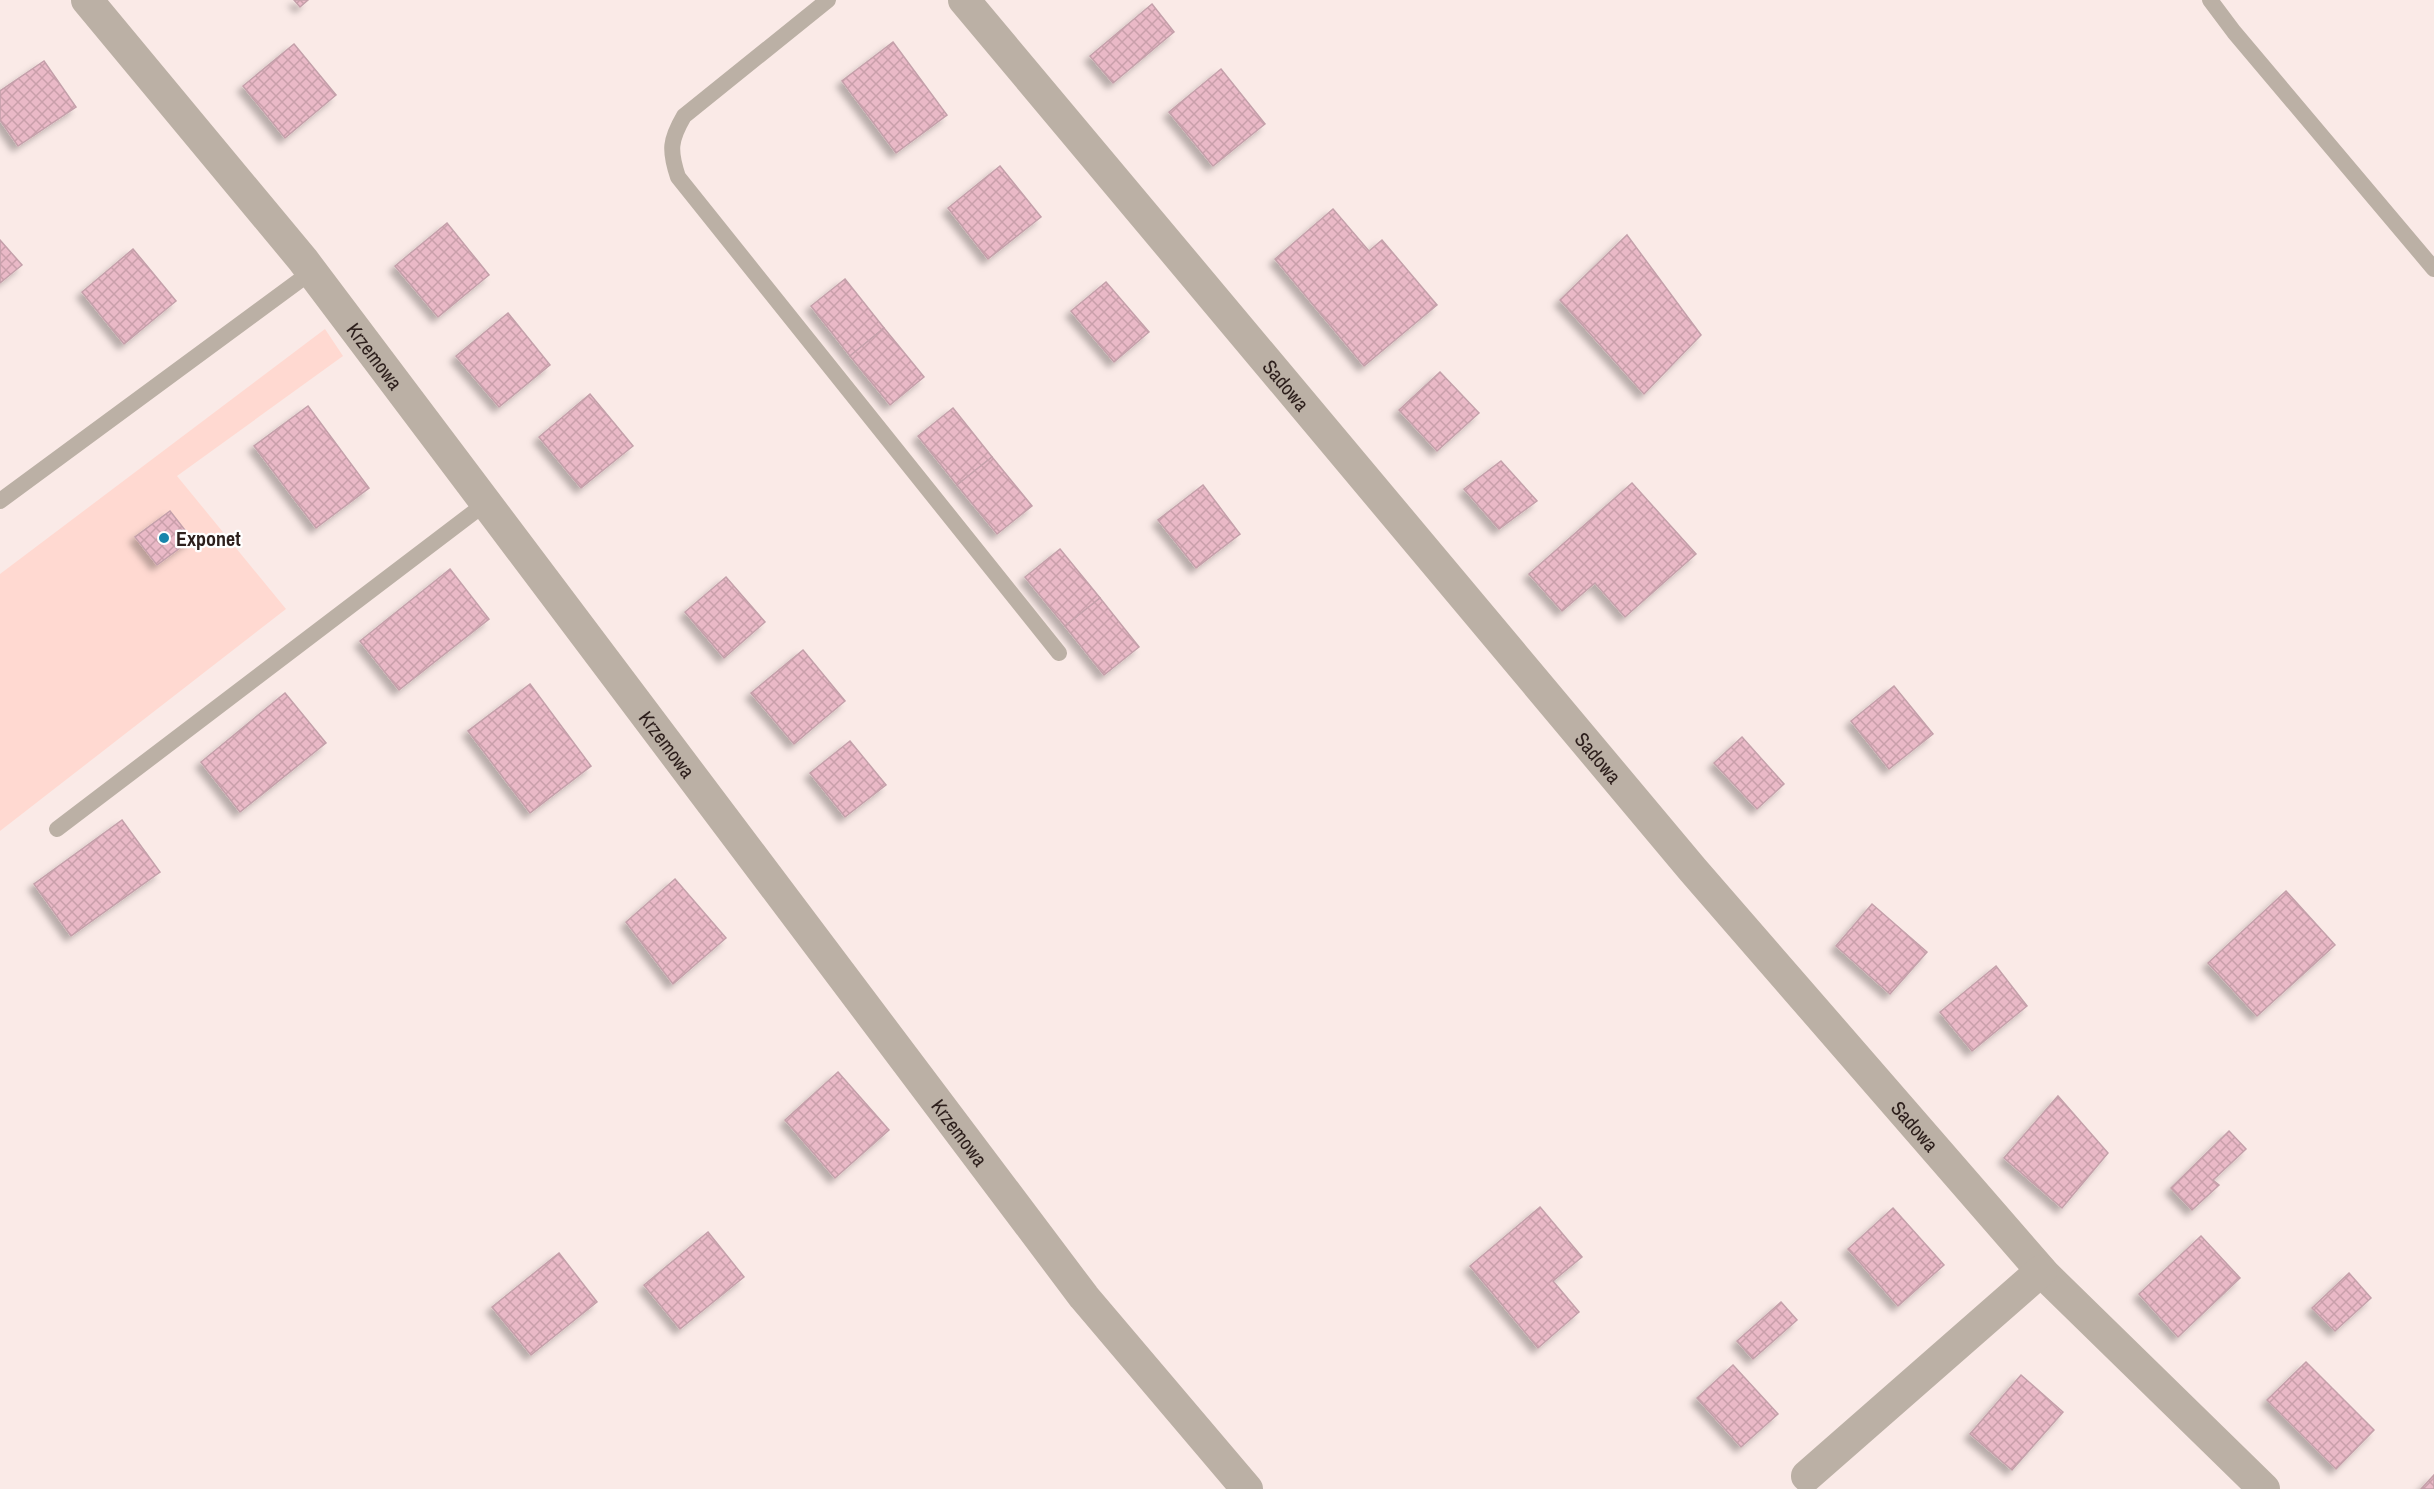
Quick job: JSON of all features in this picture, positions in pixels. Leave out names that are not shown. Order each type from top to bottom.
[{"type":"street","name":"Krzemowa","points":[[87,0],[311,272],[1084,1297],[1247,1489]]},
{"type":"street","name":"Sadowa","points":[[964,0],[1693,870],[2041,1270],[2264,1489]]},
{"type":"street","points":[[1807,1476],[2041,1270]]},
{"type":"lane","points":[[828,0],[684,116],[673,135],[672,157],[678,177],[1059,653]]},
{"type":"lane","points":[[2210,0],[2434,268]]},
{"type":"lane","points":[[0,501],[311,272]]},
{"type":"lane","points":[[57,829],[486,503]]},
{"type":"shaded area","name":"Exponet","points":[[325,329],[343,356],[177,476],[286,609],[0,831],[0,574]]},
{"type":"building","points":[[294,0],[308,0],[300,7]]},
{"type":"building","points":[[1152,4],[1174,32],[1113,83],[1090,56]]},
{"type":"building","points":[[893,42],[947,115],[896,153],[842,81]]},
{"type":"building","points":[[294,44],[336,95],[285,138],[243,86]]},
{"type":"building","points":[[44,61],[76,107],[18,146],[0,120],[0,91]]},
{"type":"building","points":[[1221,69],[1265,124],[1213,166],[1169,112]]},
{"type":"building","points":[[1000,166],[1041,217],[988,259],[948,208]]},
{"type":"building","points":[[1333,209],[1369,251],[1382,240],[1437,305],[1364,366],[1275,259]]},
{"type":"building","points":[[447,223],[489,275],[438,317],[395,266]]},
{"type":"building","points":[[1627,235],[1701,335],[1644,394],[1560,300]]},
{"type":"building","points":[[0,240],[22,265],[0,283]]},
{"type":"building","points":[[133,249],[176,301],[124,344],[82,292]]},
{"type":"building","points":[[845,279],[884,328],[850,356],[811,306]]},
{"type":"building","points":[[1106,282],[1149,332],[1114,362],[1071,311]]},
{"type":"building","points":[[508,313],[550,365],[499,407],[456,356]]},
{"type":"building","points":[[884,328],[924,377],[890,405],[850,356]]},
{"type":"building","points":[[1440,372],[1479,413],[1437,451],[1399,410]]},
{"type":"building","points":[[590,394],[633,446],[581,488],[539,437]]},
{"type":"building","points":[[308,406],[369,488],[316,528],[254,446]]},
{"type":"building","points":[[953,408],[992,457],[957,485],[918,436]]},
{"type":"building","points":[[992,457],[1032,506],[997,534],[957,485]]},
{"type":"building","points":[[1501,461],[1537,501],[1499,529],[1464,489]]},
{"type":"building","points":[[1632,483],[1696,554],[1625,617],[1595,583],[1562,611],[1529,574]]},
{"type":"building","points":[[1203,485],[1240,534],[1196,568],[1158,520]]},
{"type":"building","name":"Exponet","points":[[170,511],[192,539],[157,565],[135,537]]},
{"type":"building","points":[[1060,549],[1100,598],[1065,626],[1025,577]]},
{"type":"building","points":[[450,569],[489,619],[399,690],[360,641]]},
{"type":"building","points":[[726,577],[765,622],[724,658],[685,612]]},
{"type":"building","points":[[1100,598],[1139,647],[1104,675],[1065,626]]},
{"type":"building","points":[[803,650],[845,701],[794,744],[751,693]]},
{"type":"building","points":[[530,684],[591,766],[530,813],[468,731]]},
{"type":"building","points":[[1894,686],[1933,734],[1889,769],[1851,721]]},
{"type":"building","points":[[285,693],[326,743],[240,812],[201,762]]},
{"type":"building","points":[[1742,737],[1784,784],[1757,809],[1714,763]]},
{"type":"building","points":[[850,741],[886,785],[845,817],[810,773]]},
{"type":"building","points":[[122,820],[160,872],[71,936],[34,884]]},
{"type":"building","points":[[675,879],[726,938],[673,984],[626,922]]},
{"type":"building","points":[[2286,891],[2335,945],[2257,1016],[2208,963]]},
{"type":"building","points":[[1872,904],[1927,952],[1890,994],[1836,946]]},
{"type":"building","points":[[1996,966],[2027,1006],[1972,1051],[1940,1012]]},
{"type":"building","points":[[838,1072],[889,1130],[835,1178],[785,1120]]},
{"type":"building","points":[[2058,1096],[2108,1153],[2062,1208],[2004,1158]]},
{"type":"building","points":[[2229,1131],[2246,1149],[2213,1180],[2219,1185],[2192,1210],[2171,1188]]},
{"type":"building","points":[[1540,1207],[1582,1257],[1553,1281],[1579,1312],[1538,1348],[1470,1266]]},
{"type":"building","points":[[1893,1208],[1944,1265],[1898,1306],[1848,1249]]},
{"type":"building","points":[[708,1232],[744,1277],[680,1329],[644,1285]]},
{"type":"building","points":[[2201,1236],[2240,1278],[2178,1337],[2139,1294]]},
{"type":"building","points":[[559,1253],[597,1302],[531,1355],[492,1307]]},
{"type":"building","points":[[2349,1273],[2371,1298],[2335,1331],[2312,1308]]},
{"type":"building","points":[[1781,1302],[1797,1320],[1753,1359],[1737,1341]]},
{"type":"building","points":[[2306,1362],[2374,1430],[2336,1469],[2267,1400]]},
{"type":"building","points":[[1733,1365],[1778,1414],[1741,1447],[1697,1398]]},
{"type":"building","points":[[2021,1375],[2063,1412],[2012,1470],[1970,1434]]},
{"type":"building","points":[[2434,1475],[2434,1489],[2421,1489]]},
{"type":"place","name":"Exponet","points":[[164,538]]}]
